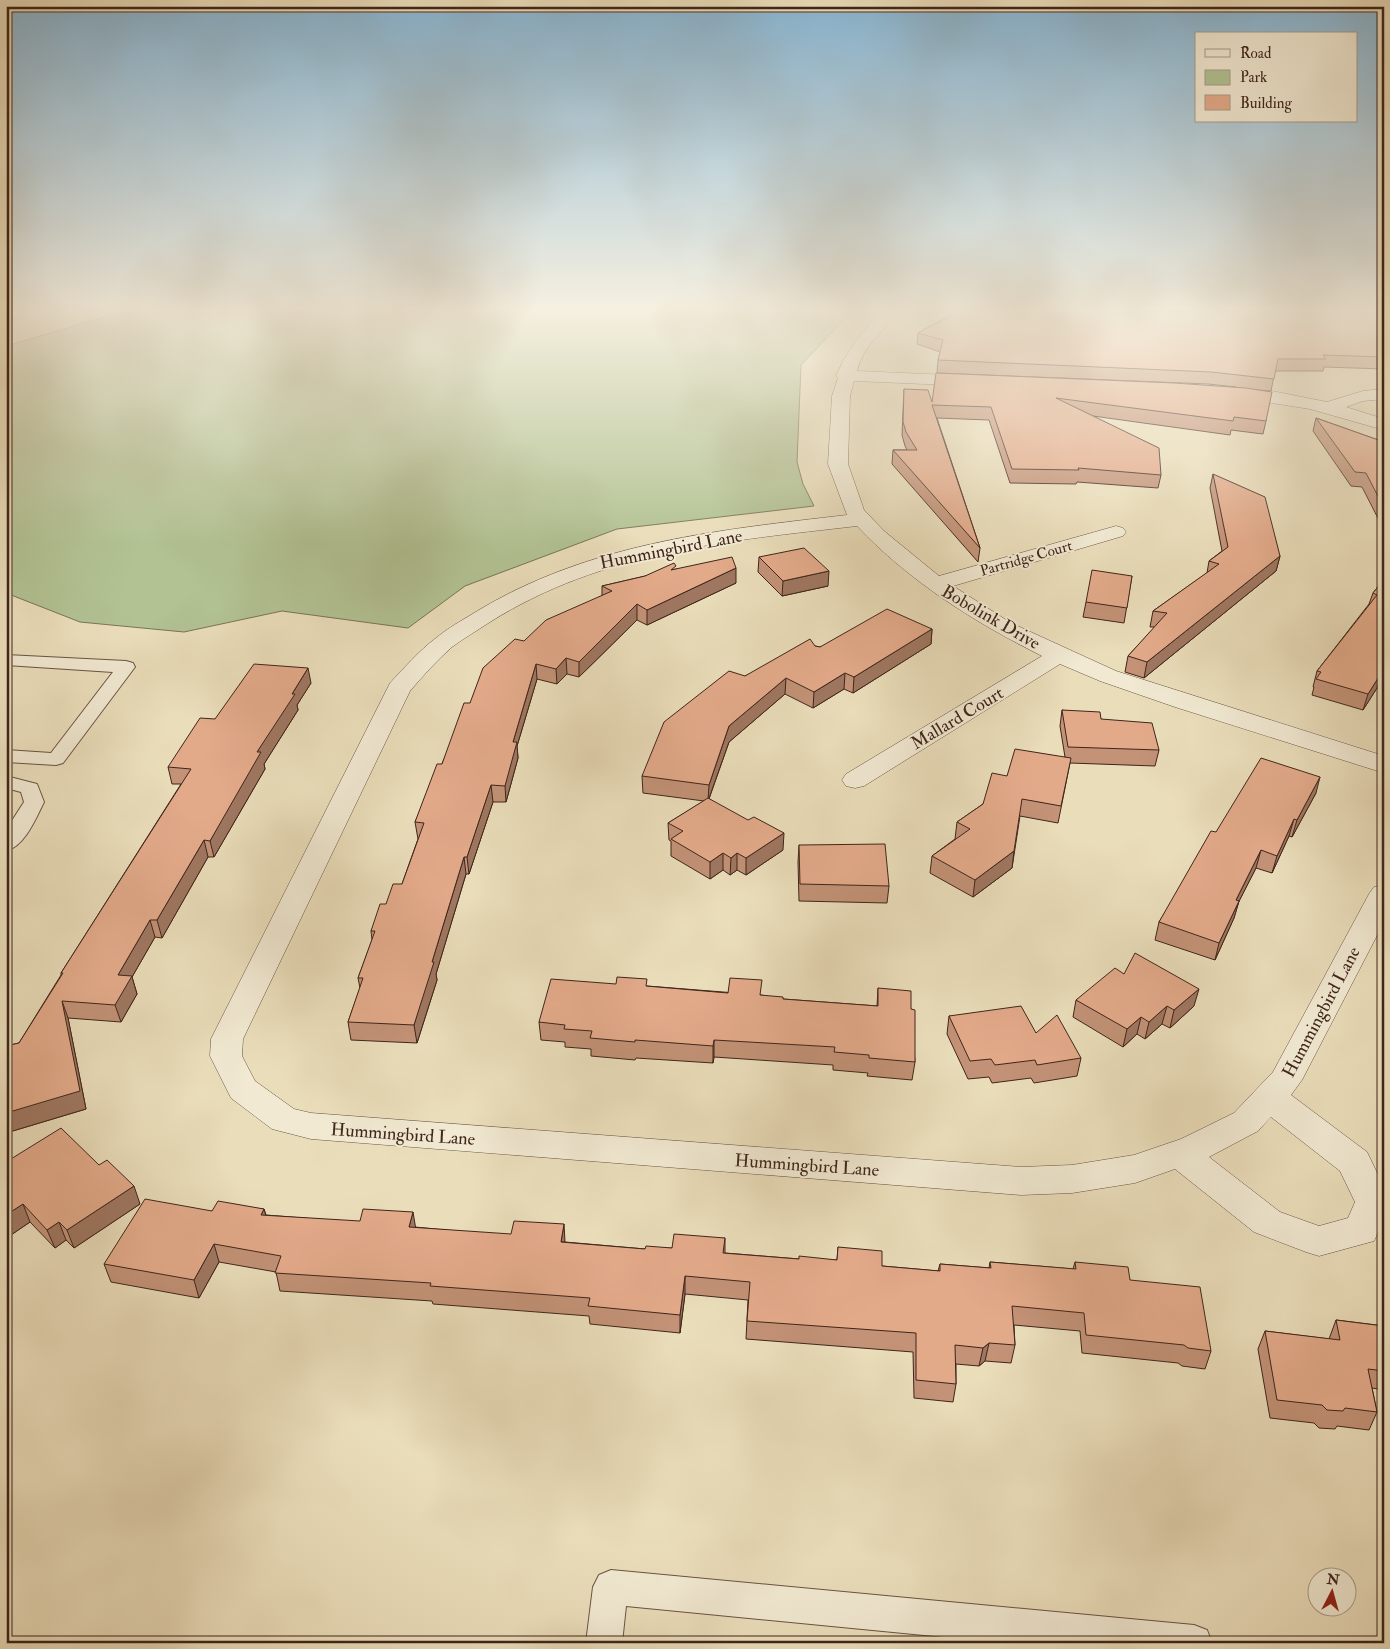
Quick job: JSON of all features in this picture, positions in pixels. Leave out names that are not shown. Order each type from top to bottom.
[{"type":"street","name":"Bobolink Drive","points":[[842,389],[838,464],[855,512],[877,535],[935,584],[1003,628],[1108,676],[1384,765]]},
{"type":"street","points":[[1217,391],[1279,397],[1329,408],[1384,425]]},
{"type":"street","points":[[1329,408],[1349,399],[1366,395],[1384,394]]},
{"type":"street","name":"Hummingbird Lane","points":[[862,520],[724,536],[637,551],[595,563],[519,594],[483,615],[440,646],[399,688],[227,1039],[226,1056],[243,1089],[284,1120],[311,1126],[1021,1181],[1072,1179],[1135,1169],[1194,1149],[1246,1122],[1285,1080],[1384,894]]},
{"type":"street","name":"Partridge Court","points":[[935,584],[1116,532]]},
{"type":"street","name":"Mallard Court","points":[[855,780],[1059,655]]},
{"type":"street","points":[[1181,1154],[1267,1222],[1319,1241],[1361,1230],[1373,1202],[1354,1162],[1269,1097]]},
{"type":"lane","points":[[6,660],[126,667],[56,759],[6,756]]},
{"type":"lane","points":[[6,782],[30,788],[34,802],[20,826],[6,844]]},
{"type":"lane","points":[[604,1643],[611,1586],[1194,1643]]},
{"type":"green space","points":[[6,389],[800,389],[797,462],[803,484],[814,506],[617,529],[465,586],[408,628],[282,611],[184,632],[80,622],[6,593]]},
{"type":"building","points":[[904,389],[928,390],[932,402],[934,389],[1252,389],[1272,392],[1266,421],[1234,417],[1233,421],[1056,398],[1159,448],[1161,475],[1078,468],[1079,470],[1012,469],[991,407],[932,405],[980,548],[893,450],[917,450],[906,432],[903,422]]},
{"type":"building","points":[[1316,418],[1384,442],[1384,508],[1366,473],[1355,472]]},
{"type":"building","points":[[1213,474],[1265,497],[1280,556],[1147,662],[1128,656],[1167,613],[1153,611],[1219,564],[1209,561],[1228,547]]},
{"type":"building","points":[[804,548],[829,571],[783,581],[759,557]]},
{"type":"building","points":[[732,557],[736,568],[647,610],[637,604],[579,662],[566,658],[556,669],[536,664],[513,742],[517,742],[505,786],[491,785],[467,857],[464,857],[414,1025],[348,1022],[363,978],[358,978],[375,931],[371,931],[380,904],[386,904],[393,884],[402,884],[424,823],[415,822],[437,764],[442,764],[464,703],[470,703],[483,668],[515,639],[524,641],[546,620],[612,591],[602,586],[645,576],[674,563],[676,566],[671,570]]},
{"type":"building","points":[[1092,570],[1132,576],[1127,608],[1086,602]]},
{"type":"building","points":[[1384,579],[1384,673],[1382,672],[1368,694],[1316,679],[1321,672],[1317,671],[1377,595],[1373,593]]},
{"type":"building","points":[[887,609],[932,629],[854,677],[845,673],[814,692],[786,678],[729,726],[709,785],[642,776],[664,722],[729,671],[745,676],[810,639],[815,646],[820,647]]},
{"type":"building","points":[[254,664],[308,668],[292,694],[295,694],[257,752],[261,752],[210,841],[204,840],[157,920],[150,920],[118,975],[132,976],[115,1005],[62,1001],[80,1091],[6,1113],[6,1046],[19,1043],[63,973],[61,973],[191,769],[168,767],[200,718],[215,719]]},
{"type":"building","points":[[1062,710],[1100,712],[1101,719],[1152,723],[1159,750],[1068,747]]},
{"type":"building","points":[[1015,749],[1071,758],[1061,806],[1022,799],[1014,851],[975,880],[932,856],[970,829],[957,822],[983,804],[992,773],[1007,776]]},
{"type":"building","points":[[1261,758],[1320,777],[1297,820],[1294,819],[1277,856],[1261,850],[1236,900],[1239,901],[1219,943],[1159,922],[1211,831],[1216,832]]},
{"type":"building","points":[[708,798],[748,820],[754,817],[784,833],[746,858],[737,853],[731,858],[723,853],[710,862],[671,839],[683,831],[668,823]]},
{"type":"building","points":[[885,844],[889,886],[800,884],[799,845]]},
{"type":"building","points":[[1135,953],[1199,989],[1174,1010],[1167,1006],[1149,1022],[1141,1017],[1127,1029],[1076,1000],[1115,968],[1124,974]]},
{"type":"building","points":[[617,977],[647,979],[646,986],[728,993],[730,978],[762,980],[760,995],[783,997],[783,999],[878,1006],[878,988],[911,991],[911,1009],[915,1010],[915,1062],[869,1058],[869,1055],[834,1052],[835,1047],[714,1040],[713,1046],[590,1038],[592,1031],[564,1029],[565,1025],[539,1022],[551,979],[616,984]]},
{"type":"building","points":[[1021,1006],[1036,1033],[1057,1015],[1081,1058],[1037,1065],[1035,1060],[995,1065],[991,1059],[970,1061],[949,1016]]},
{"type":"building","points":[[61,1128],[99,1165],[107,1160],[134,1186],[67,1230],[59,1222],[47,1230],[23,1204],[6,1215],[6,1162]]},
{"type":"building","points":[[145,1199],[212,1211],[218,1201],[264,1209],[261,1215],[360,1221],[363,1209],[413,1212],[409,1227],[511,1234],[514,1221],[564,1224],[561,1242],[645,1249],[646,1246],[672,1248],[674,1234],[725,1238],[723,1253],[799,1259],[799,1256],[837,1260],[838,1247],[882,1251],[882,1266],[940,1271],[940,1264],[991,1268],[990,1262],[1076,1269],[1075,1262],[1128,1267],[1130,1280],[1200,1287],[1211,1351],[1188,1348],[1184,1345],[1086,1335],[1084,1313],[1012,1306],[1015,1345],[989,1343],[983,1348],[955,1345],[956,1384],[916,1380],[916,1333],[747,1321],[750,1282],[685,1276],[680,1315],[588,1306],[590,1298],[430,1286],[431,1283],[275,1273],[281,1256],[214,1244],[194,1280],[104,1264]]},
{"type":"building","points":[[1336,1320],[1384,1326],[1384,1371],[1368,1369],[1377,1412],[1345,1408],[1343,1411],[1327,1410],[1322,1405],[1277,1400],[1265,1331],[1340,1340]]}]
